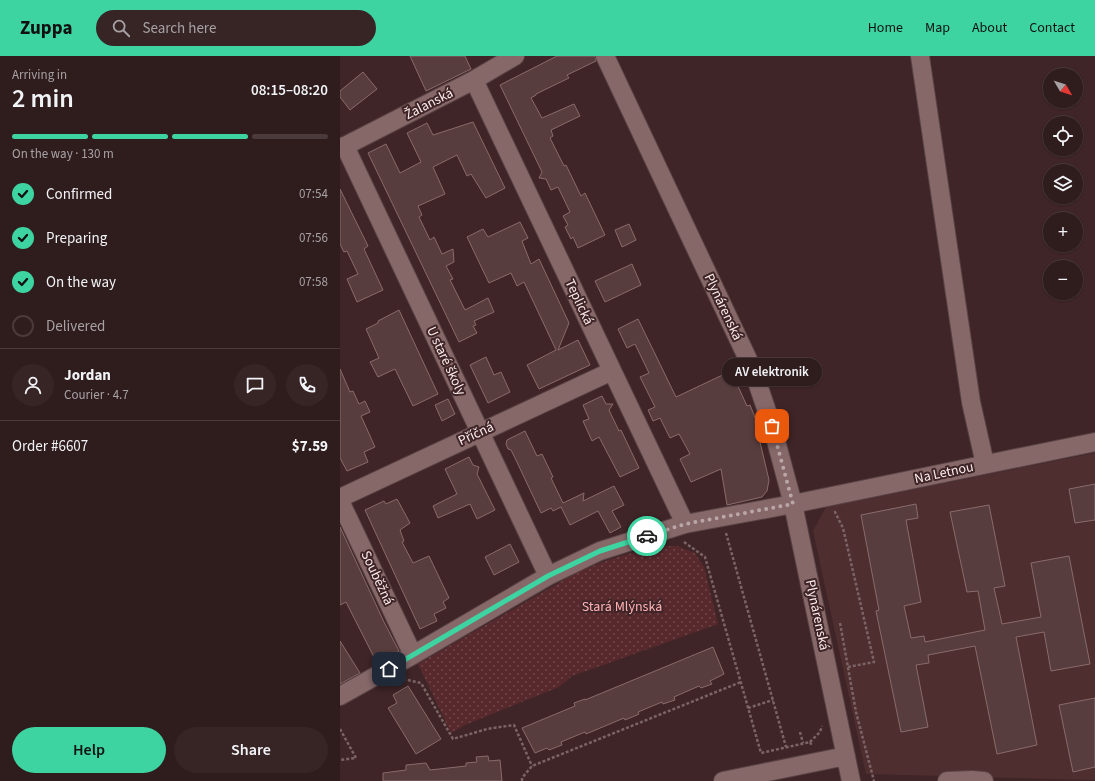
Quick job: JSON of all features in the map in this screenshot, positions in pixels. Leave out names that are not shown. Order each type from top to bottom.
[{"type":"street","name":"Žalanská","points":[[342,146],[474,80],[515,56]]},
{"type":"street","name":"Plynárenská","points":[[605,56],[753,370],[772,426],[793,504],[851,781]]},
{"type":"street","points":[[920,56],[971,402],[985,464]]},
{"type":"street","name":"Teplická","points":[[474,80],[612,371],[681,525]]},
{"type":"street","name":"U staré školy","points":[[342,146],[548,576]]},
{"type":"street","name":"Příčná","points":[[340,500],[480,432],[612,371]]},
{"type":"street","name":"Na Letnou","points":[[793,504],[1095,442]]},
{"type":"street","name":"Souběžná","points":[[340,500],[413,655]]},
{"type":"street","points":[[340,696],[548,576],[600,551],[681,525],[793,504]]},
{"type":"street","points":[[723,781],[846,756]]},
{"type":"street","points":[[948,781],[984,781]]},
{"type":"path","points":[[681,525],[681,540],[705,557],[761,753],[810,742],[818,762]]},
{"type":"path","points":[[726,532],[786,747]]},
{"type":"path","points":[[840,623],[856,712],[874,781]]},
{"type":"path","points":[[848,667],[874,662]]},
{"type":"path","points":[[389,669],[396,678],[421,683],[454,739],[487,729],[514,725],[532,766]]},
{"type":"path","points":[[522,781],[522,778],[532,766],[741,682]]},
{"type":"path","points":[[748,708],[773,700]]},
{"type":"path","points":[[340,729],[356,758],[340,760]]},
{"type":"path","points":[[800,732],[803,743]]},
{"type":"shaded area","points":[[1095,453],[1095,780],[866,774],[813,531],[826,507]]},
{"type":"green space","name":"Stará Mlýnská","points":[[655,546],[677,546],[695,553],[704,567],[718,624],[572,676],[559,687],[465,725],[451,733],[418,664],[576,573],[608,560]]},
{"type":"building","points":[[410,56],[465,56],[471,69],[426,91]]},
{"type":"building","points":[[557,56],[595,56],[596,61],[567,75],[569,78],[536,94],[531,98],[542,118],[574,104],[580,116],[551,130],[553,136],[550,138],[564,166],[566,165],[581,196],[585,193],[605,235],[578,248],[573,237],[571,239],[565,227],[568,225],[563,216],[570,212],[558,187],[551,190],[546,179],[539,178],[542,172],[500,85]]},
{"type":"building","points":[[363,72],[377,89],[350,110],[340,97],[340,91]]},
{"type":"building","points":[[473,122],[505,188],[486,198],[471,174],[467,176],[457,155],[433,167],[445,194],[418,206],[422,215],[419,217],[430,240],[434,237],[442,254],[453,249],[454,262],[446,266],[453,279],[450,280],[465,310],[488,298],[494,312],[474,321],[476,325],[473,326],[477,333],[459,342],[368,153],[386,144],[400,173],[421,162],[407,133],[427,123],[433,135]]},
{"type":"building","points":[[340,189],[368,246],[364,249],[383,290],[357,302],[347,279],[358,274],[347,251],[344,252],[340,244]]},
{"type":"building","points":[[520,222],[528,238],[522,241],[531,264],[539,259],[569,323],[558,350],[578,340],[590,365],[539,389],[527,365],[556,350],[524,282],[517,286],[511,273],[489,283],[467,237],[483,229],[488,237]]},
{"type":"building","points":[[629,224],[636,240],[622,247],[615,230]]},
{"type":"building","points":[[632,264],[641,285],[605,302],[595,281]]},
{"type":"building","points":[[399,310],[438,394],[413,406],[395,369],[378,377],[370,362],[379,358],[366,329]]},
{"type":"building","points":[[638,319],[676,397],[731,371],[747,406],[750,405],[756,420],[769,480],[767,491],[762,497],[727,505],[721,469],[691,482],[680,459],[690,454],[679,434],[670,438],[660,418],[653,421],[648,410],[655,407],[640,377],[649,373],[635,344],[627,348],[618,329]]},
{"type":"building","points":[[486,357],[494,375],[501,372],[510,392],[488,403],[470,365]]},
{"type":"building","points":[[340,369],[350,392],[353,391],[359,404],[365,401],[370,412],[361,416],[375,447],[364,452],[368,462],[347,471],[340,458]]},
{"type":"building","points":[[602,396],[606,404],[613,404],[609,410],[619,431],[621,430],[639,468],[620,477],[599,437],[592,441],[583,421],[589,419],[583,405]]},
{"type":"building","points":[[448,399],[455,414],[442,421],[435,405]]},
{"type":"building","points":[[525,431],[537,456],[542,454],[563,503],[584,493],[583,501],[614,486],[624,505],[612,511],[621,527],[610,533],[598,511],[570,525],[561,507],[553,511],[551,508],[541,513],[511,450],[508,449],[506,444],[507,440]]},
{"type":"building","points":[[469,457],[473,465],[479,467],[477,474],[495,510],[477,519],[470,504],[438,518],[433,506],[457,494],[445,469]]},
{"type":"building","points":[[1095,484],[1095,520],[1075,523],[1069,489]]},
{"type":"building","points":[[397,499],[410,523],[400,530],[404,541],[402,542],[413,563],[429,556],[449,598],[443,602],[446,608],[434,614],[437,621],[420,629],[365,510],[384,501],[386,504]]},
{"type":"building","points":[[916,504],[918,518],[906,520],[921,602],[904,606],[911,638],[924,636],[925,642],[985,630],[978,591],[967,592],[950,512],[989,505],[1005,586],[994,588],[1002,624],[1041,617],[1031,563],[1069,556],[1090,664],[1051,671],[1044,632],[1016,637],[1037,745],[997,754],[975,646],[928,655],[929,663],[916,665],[928,727],[901,732],[876,611],[879,610],[861,515]]},
{"type":"building","points":[[340,527],[399,651],[377,663],[346,602],[340,605]]},
{"type":"building","points":[[510,544],[519,562],[494,575],[485,557]]},
{"type":"building","points":[[340,641],[360,673],[340,684]]},
{"type":"building","points":[[713,647],[724,674],[710,681],[712,684],[701,688],[699,686],[674,697],[675,700],[663,704],[662,702],[638,712],[639,714],[625,720],[624,718],[586,734],[585,732],[561,742],[562,745],[549,750],[547,748],[535,753],[522,728],[575,706],[574,703],[585,700]]},
{"type":"building","points":[[408,686],[441,739],[416,754],[388,708],[397,703],[393,695]]},
{"type":"building","points":[[1095,698],[1095,767],[1073,772],[1059,705]]},
{"type":"building","points":[[488,756],[489,761],[500,760],[502,781],[383,781],[383,773],[406,770],[406,765],[426,763],[430,770],[466,766],[466,763],[477,762],[476,757]]},
{"type":"way so far","points":[[647,536],[685,524],[793,504],[772,426]]},
{"type":"place","name":"AV elektronik","points":[[772,426]]},
{"type":"route","points":[[389,669],[548,576],[600,551],[647,536]]}]
